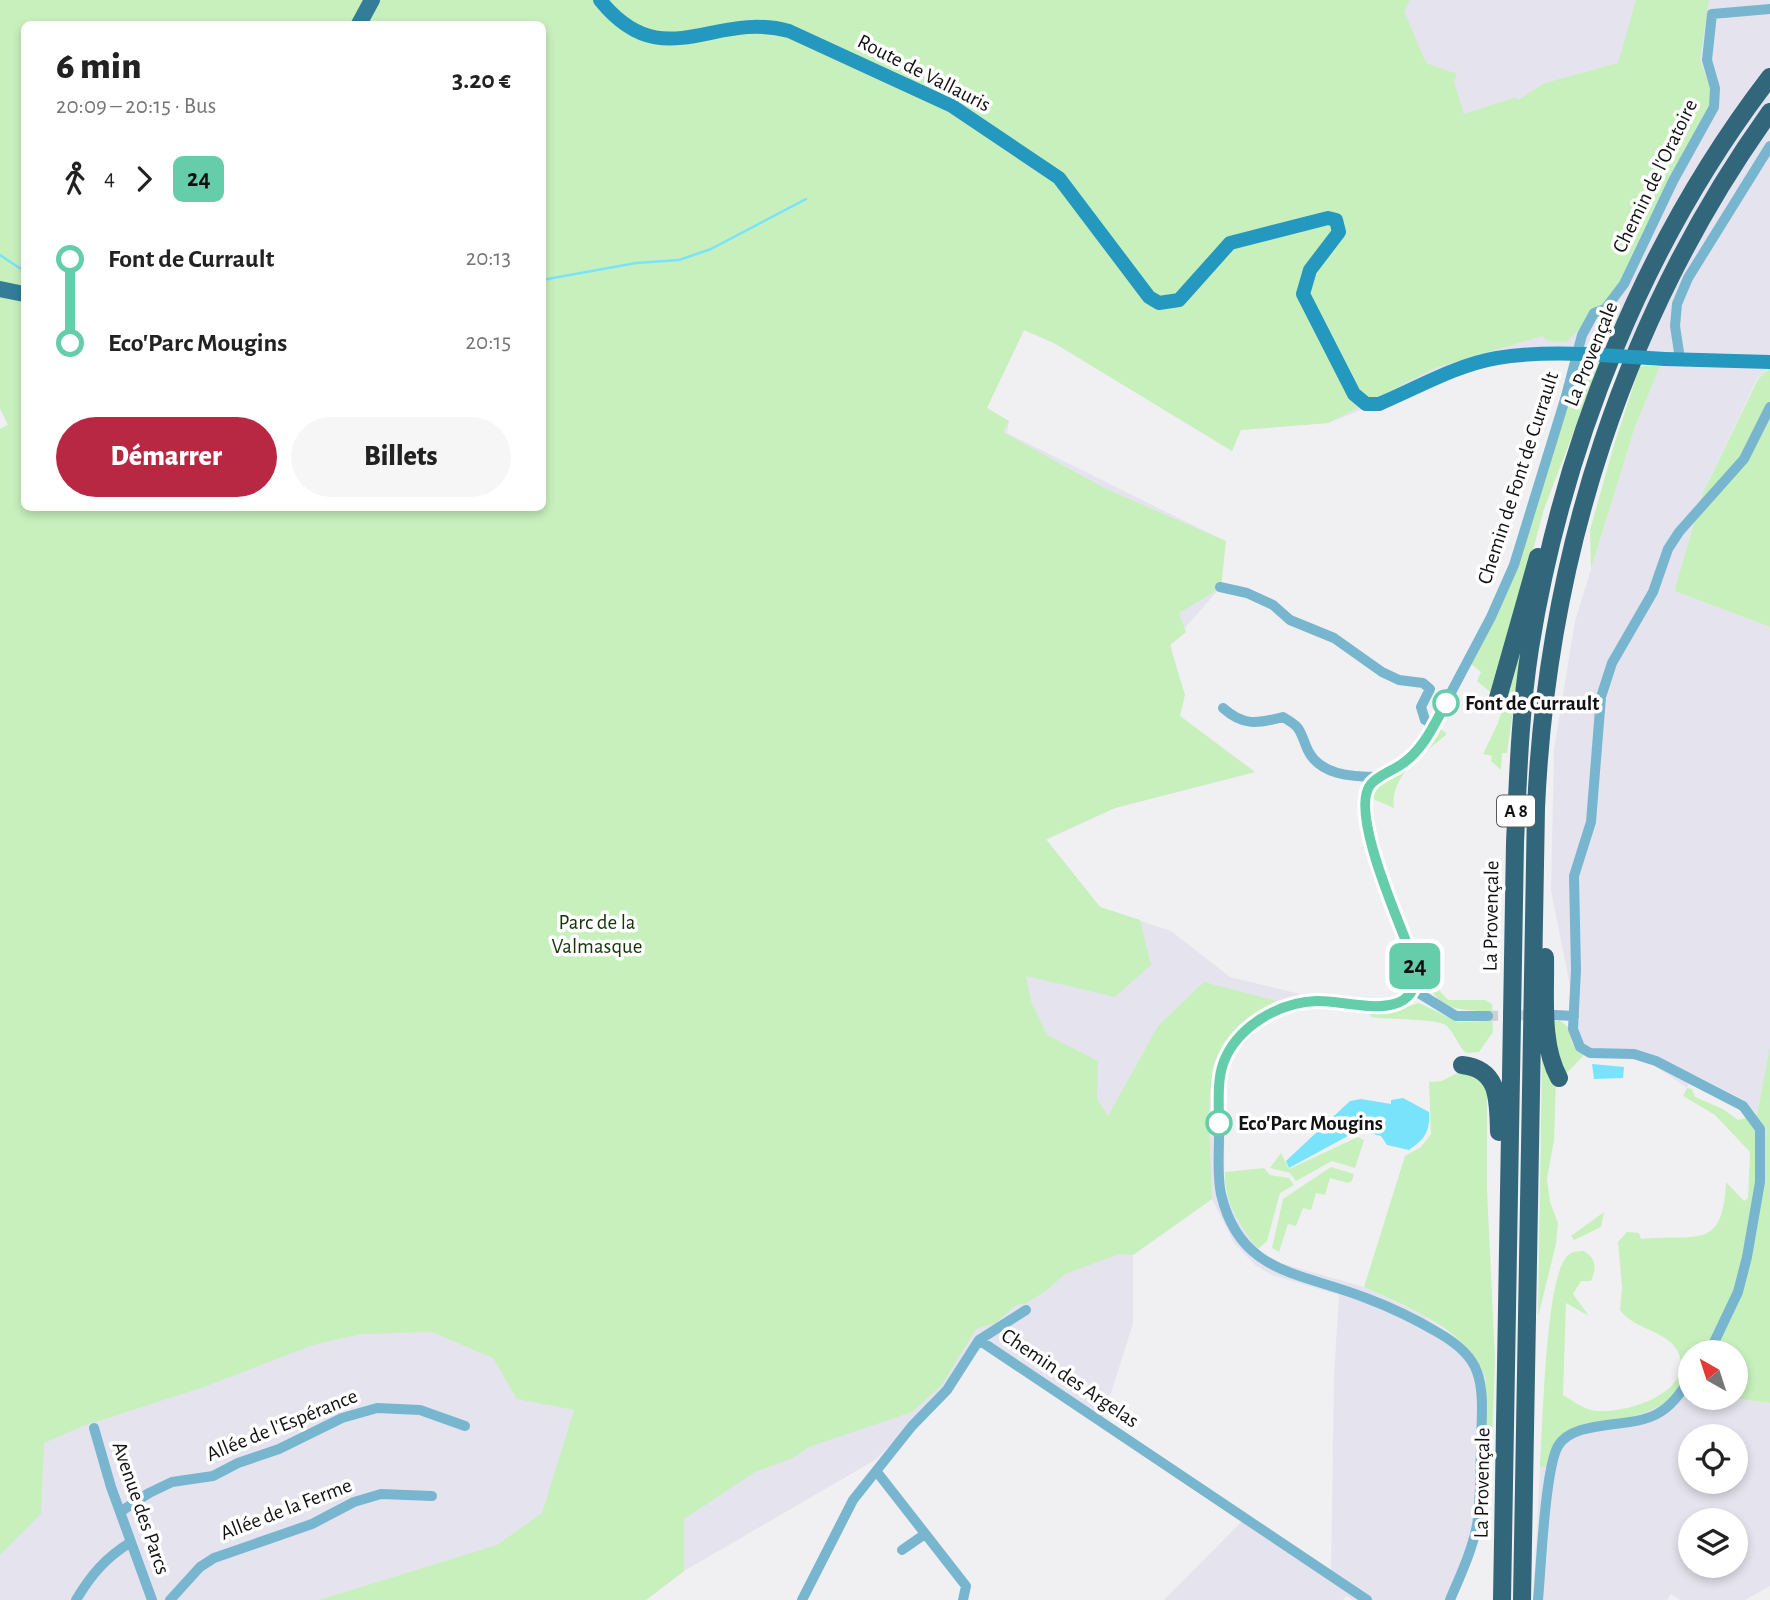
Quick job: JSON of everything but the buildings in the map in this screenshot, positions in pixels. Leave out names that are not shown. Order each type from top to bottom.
[{"type":"highway","name":"La Provençale","points":[[1502,1600],[1518,762],[1530,648],[1561,508],[1578,449],[1619,339],[1661,251],[1712,162],[1770,77]]},
{"type":"highway","name":"La Provençale","points":[[1522,1600],[1526,1503],[1536,808],[1544,699],[1555,620],[1595,461],[1626,376],[1664,291],[1707,209],[1770,112]]},
{"type":"highway","points":[[1497,698],[1551,508],[1578,449]]},
{"type":"highway","points":[[1536,808],[1544,901],[1548,1038],[1552,1063],[1559,1077]]},
{"type":"highway","points":[[1494,1015],[1498,1110],[1499,1298],[1506,1364]]},
{"type":"highway","points":[[1462,1065],[1478,1067],[1486,1072],[1494,1090],[1498,1110]]},
{"type":"highway","points":[[1526,1503],[1536,1437]]},
{"type":"main road","points":[[355,21],[366,0]]},
{"type":"main road","points":[[361,21],[372,0]]},
{"type":"main road","name":"Route de Vallauris","points":[[600,0],[616,20],[634,33],[657,38],[684,38],[751,26],[769,26],[789,32],[952,106],[1059,178],[1149,297],[1159,303],[1179,300],[1230,243],[1328,218],[1336,220],[1339,232],[1310,270],[1303,294],[1354,394],[1366,404],[1379,404],[1467,366],[1496,358],[1581,354],[1770,362]]},
{"type":"main road","points":[[0,280],[21,284]]},
{"type":"main road","points":[[0,289],[21,294]]},
{"type":"street","name":"Chemin de l'Oratoire","points":[[1581,354],[1582,335],[1594,313],[1605,309],[1623,284],[1673,181],[1714,107],[1715,88],[1707,60],[1712,14],[1770,9]]},
{"type":"street","points":[[1680,359],[1681,348],[1675,326],[1677,304],[1688,278],[1770,146]]},
{"type":"street","name":"Chemin de Font de Currault","points":[[1379,777],[1410,757],[1434,725],[1491,617],[1514,565],[1581,354]]},
{"type":"street","points":[[1715,1340],[1738,1292],[1752,1234],[1760,1182],[1760,1129],[1743,1106],[1656,1061],[1634,1054],[1590,1054],[1584,1051],[1574,1034],[1574,876],[1591,822],[1601,698],[1612,663],[1653,592],[1668,550],[1679,532],[1744,459],[1763,428],[1770,407]]},
{"type":"street","points":[[1220,587],[1247,593],[1273,605],[1290,620],[1334,638],[1382,672],[1399,680],[1423,683],[1430,688],[1421,707],[1425,720],[1434,725]]},
{"type":"street","points":[[1223,708],[1236,720],[1250,724],[1283,717],[1297,725],[1305,736],[1305,745],[1311,755],[1327,768],[1340,776],[1379,777]]},
{"type":"street","points":[[1379,777],[1364,797],[1365,823],[1416,967],[1412,989],[1403,999],[1385,1007],[1318,1001],[1296,1003],[1266,1015],[1245,1031],[1230,1049],[1222,1066],[1219,1103],[1220,1190],[1226,1214],[1238,1238],[1257,1256],[1276,1269],[1365,1297],[1431,1328],[1463,1351],[1477,1370],[1481,1440],[1478,1512],[1473,1541],[1450,1600]]},
{"type":"street","points":[[1412,989],[1456,1016],[1494,1015]]},
{"type":"street","points":[[1555,1015],[1574,1016]]},
{"type":"street","points":[[979,1340],[1026,1310]]},
{"type":"street","name":"Chemin des Argelas","points":[[802,1600],[853,1500],[912,1426],[947,1390],[979,1340],[1367,1600]]},
{"type":"street","points":[[1538,1600],[1550,1474],[1557,1447],[1577,1431],[1641,1421],[1656,1415],[1668,1407],[1678,1395]]},
{"type":"street","name":"Allée de l'Espérance","points":[[120,1512],[172,1482],[213,1476],[239,1463],[279,1450],[342,1418],[377,1408],[419,1409],[465,1426]]},
{"type":"street","name":"Avenue des Parcs","points":[[94,1428],[120,1512],[152,1600]]},
{"type":"street","points":[[877,1472],[966,1586],[963,1600]]},
{"type":"street","name":"Allée de la Ferme","points":[[170,1600],[200,1567],[214,1558],[312,1524],[354,1502],[381,1493],[432,1496]]},
{"type":"street","points":[[902,1550],[925,1534]]},
{"type":"street","points":[[76,1600],[93,1572],[109,1556],[131,1542]]},
{"type":"shaded area","name":"Parc de la Valmasque","points":[[0,0],[1770,0],[1770,368],[1757,379],[1703,493],[1674,591],[1770,627],[1770,1045],[1757,1115],[1742,1099],[1693,1074],[1687,1088],[1648,1061],[1584,1055],[1576,1049],[1568,1032],[1572,996],[1551,891],[1554,749],[1575,621],[1635,427],[1662,359],[1496,358],[1328,423],[1240,430],[1232,451],[1054,343],[1024,330],[986,409],[1009,421],[1007,433],[1225,541],[1221,587],[1171,644],[1180,716],[1255,772],[1115,808],[1046,840],[1100,907],[1171,931],[1230,977],[1300,994],[1296,1009],[1263,1025],[1237,1052],[1230,1068],[1225,1086],[1224,1189],[1258,1249],[1277,1262],[1364,1287],[1423,1315],[1464,1344],[1481,1364],[1486,1379],[1484,1499],[1446,1600],[1353,1600],[1346,1596],[1343,1600],[1164,1600],[1242,1521],[1331,1574],[1334,1376],[1339,1295],[1272,1275],[1255,1265],[1234,1243],[1212,1199],[1133,1255],[1133,1324],[1103,1418],[984,1340],[947,1390],[875,1460],[684,1571],[646,1600],[0,1600],[0,429],[8,425],[0,410]]},
{"type":"shaded area","points":[[1678,1391],[1678,1410],[1748,1410],[1748,1400],[1770,1403],[1770,1586],[1745,1600],[1680,1600],[1671,1594],[1667,1600],[1533,1600],[1540,1467],[1549,1467],[1563,1434],[1599,1422],[1639,1416]]},
{"type":"green space","name":"Parc de la Valmasque","points":[[0,0],[1410,0],[1404,11],[1426,63],[1457,74],[1454,82],[1464,114],[1516,97],[1518,100],[1545,83],[1618,63],[1636,0],[1709,0],[1700,60],[1711,90],[1708,115],[1670,176],[1621,282],[1607,303],[1566,342],[1548,341],[1542,336],[1435,368],[1328,423],[1241,430],[1232,451],[1054,343],[1024,330],[987,408],[1009,421],[1003,432],[1104,488],[1226,541],[1221,588],[1179,613],[1186,632],[1170,645],[1185,695],[1180,716],[1255,772],[1115,808],[1046,839],[1100,907],[1140,920],[1151,965],[1115,997],[1026,976],[1031,1001],[1047,1035],[1098,1061],[1097,1099],[1108,1116],[1158,1026],[1204,982],[1277,1001],[1236,1029],[1218,1057],[1210,1096],[1209,1117],[1212,1199],[1133,1255],[1119,1254],[1065,1274],[1025,1304],[1016,1305],[996,1323],[976,1329],[942,1385],[912,1412],[809,1447],[793,1458],[755,1472],[684,1519],[684,1571],[646,1600],[319,1600],[497,1545],[542,1513],[574,1410],[517,1399],[493,1358],[432,1332],[361,1334],[313,1345],[204,1387],[83,1426],[44,1443],[41,1514],[0,1555],[0,429],[8,425],[0,407]]},
{"type":"green space","points":[[1581,362],[1600,363],[1544,509],[1494,695],[1477,681],[1481,672],[1471,664],[1555,447]]},
{"type":"green space","points":[[1640,366],[1660,366],[1635,427],[1591,569],[1590,530]]},
{"type":"green space","points":[[1770,368],[1770,627],[1674,591],[1703,493],[1758,379]]},
{"type":"green space","points":[[1525,626],[1507,753],[1502,753],[1501,770],[1491,761],[1492,756],[1483,754],[1498,723]]},
{"type":"green space","points":[[1438,727],[1447,734],[1403,775],[1394,796],[1394,808],[1373,799],[1368,812],[1368,792]]},
{"type":"green space","points":[[1421,958],[1437,988],[1448,1000],[1485,1000],[1492,1004],[1493,1032],[1479,1052],[1466,1053],[1450,1029],[1442,1023],[1371,1017],[1370,1013],[1381,1014],[1419,1003],[1458,1022],[1488,1021],[1488,1011],[1460,1009],[1441,1002],[1423,975],[1418,960]]},
{"type":"green space","points":[[1559,1020],[1568,1027],[1572,1043],[1584,1055],[1564,1076],[1552,1021]]},
{"type":"green space","points":[[1770,1045],[1770,1403],[1748,1400],[1748,1340],[1678,1340],[1678,1354],[1672,1343],[1633,1321],[1620,1310],[1622,1287],[1618,1242],[1627,1232],[1639,1233],[1641,1239],[1703,1235],[1712,1230],[1719,1220],[1724,1205],[1726,1182],[1744,1201],[1748,1198],[1750,1152],[1715,1115],[1683,1096],[1687,1088],[1692,1089],[1695,1097],[1723,1109],[1738,1120],[1757,1115]]},
{"type":"green space","points":[[1542,1052],[1556,1083],[1554,1140],[1547,1179],[1550,1202],[1558,1223],[1556,1244],[1538,1317]]},
{"type":"green space","points":[[1463,1070],[1474,1070],[1487,1091],[1487,1189],[1495,1359],[1490,1500],[1484,1499],[1486,1379],[1477,1362],[1466,1346],[1435,1322],[1364,1287],[1405,1156],[1421,1147],[1431,1134],[1429,1082],[1442,1081]]},
{"type":"green space","points":[[1358,1137],[1364,1140],[1355,1168],[1332,1161],[1296,1181],[1290,1173],[1270,1168],[1281,1153],[1289,1169]]},
{"type":"green space","points":[[1331,1167],[1354,1174],[1352,1181],[1348,1183],[1330,1178],[1325,1195],[1316,1193],[1311,1210],[1303,1208],[1296,1226],[1288,1224],[1279,1252],[1272,1248],[1283,1199]]},
{"type":"green space","points":[[1264,1168],[1270,1175],[1289,1178],[1294,1185],[1280,1193],[1267,1241],[1258,1249],[1245,1232],[1230,1203],[1225,1172]]},
{"type":"green space","points":[[1604,1212],[1601,1227],[1574,1240],[1571,1236]]},
{"type":"green space","points":[[1584,1251],[1591,1257],[1595,1267],[1591,1281],[1581,1281],[1573,1294],[1589,1316],[1566,1303],[1563,1395],[1591,1410],[1620,1409],[1654,1398],[1668,1389],[1678,1375],[1678,1391],[1655,1408],[1628,1418],[1570,1430],[1563,1434],[1549,1467],[1540,1467],[1546,1358],[1553,1298],[1558,1275],[1565,1259],[1571,1253]]},
{"type":"water","points":[[1592,1064],[1624,1067],[1623,1078],[1594,1079]]},
{"type":"water","points":[[1403,1098],[1429,1112],[1429,1125],[1425,1134],[1409,1150],[1387,1145],[1381,1136],[1359,1130],[1289,1168],[1286,1161],[1350,1101],[1361,1099],[1391,1104],[1391,1100]]},
{"type":"waterway","points":[[546,279],[636,263],[679,260],[711,249],[806,199]]},
{"type":"waterway","points":[[0,255],[21,269]]},
{"type":"tunnel","points":[[1488,1016],[1537,1015]]},
{"type":"bus line","name":"24","points":[[1219,1123],[1222,1066],[1230,1049],[1245,1031],[1266,1015],[1296,1003],[1318,1001],[1385,1007],[1403,999],[1412,989],[1416,967],[1365,823],[1364,797],[1370,785],[1379,777],[1404,763],[1417,751],[1446,703]]},
{"type":"place","name":"Font de Currault","points":[[1446,703]]},
{"type":"place","name":"Eco'Parc Mougins","points":[[1219,1123]]}]
